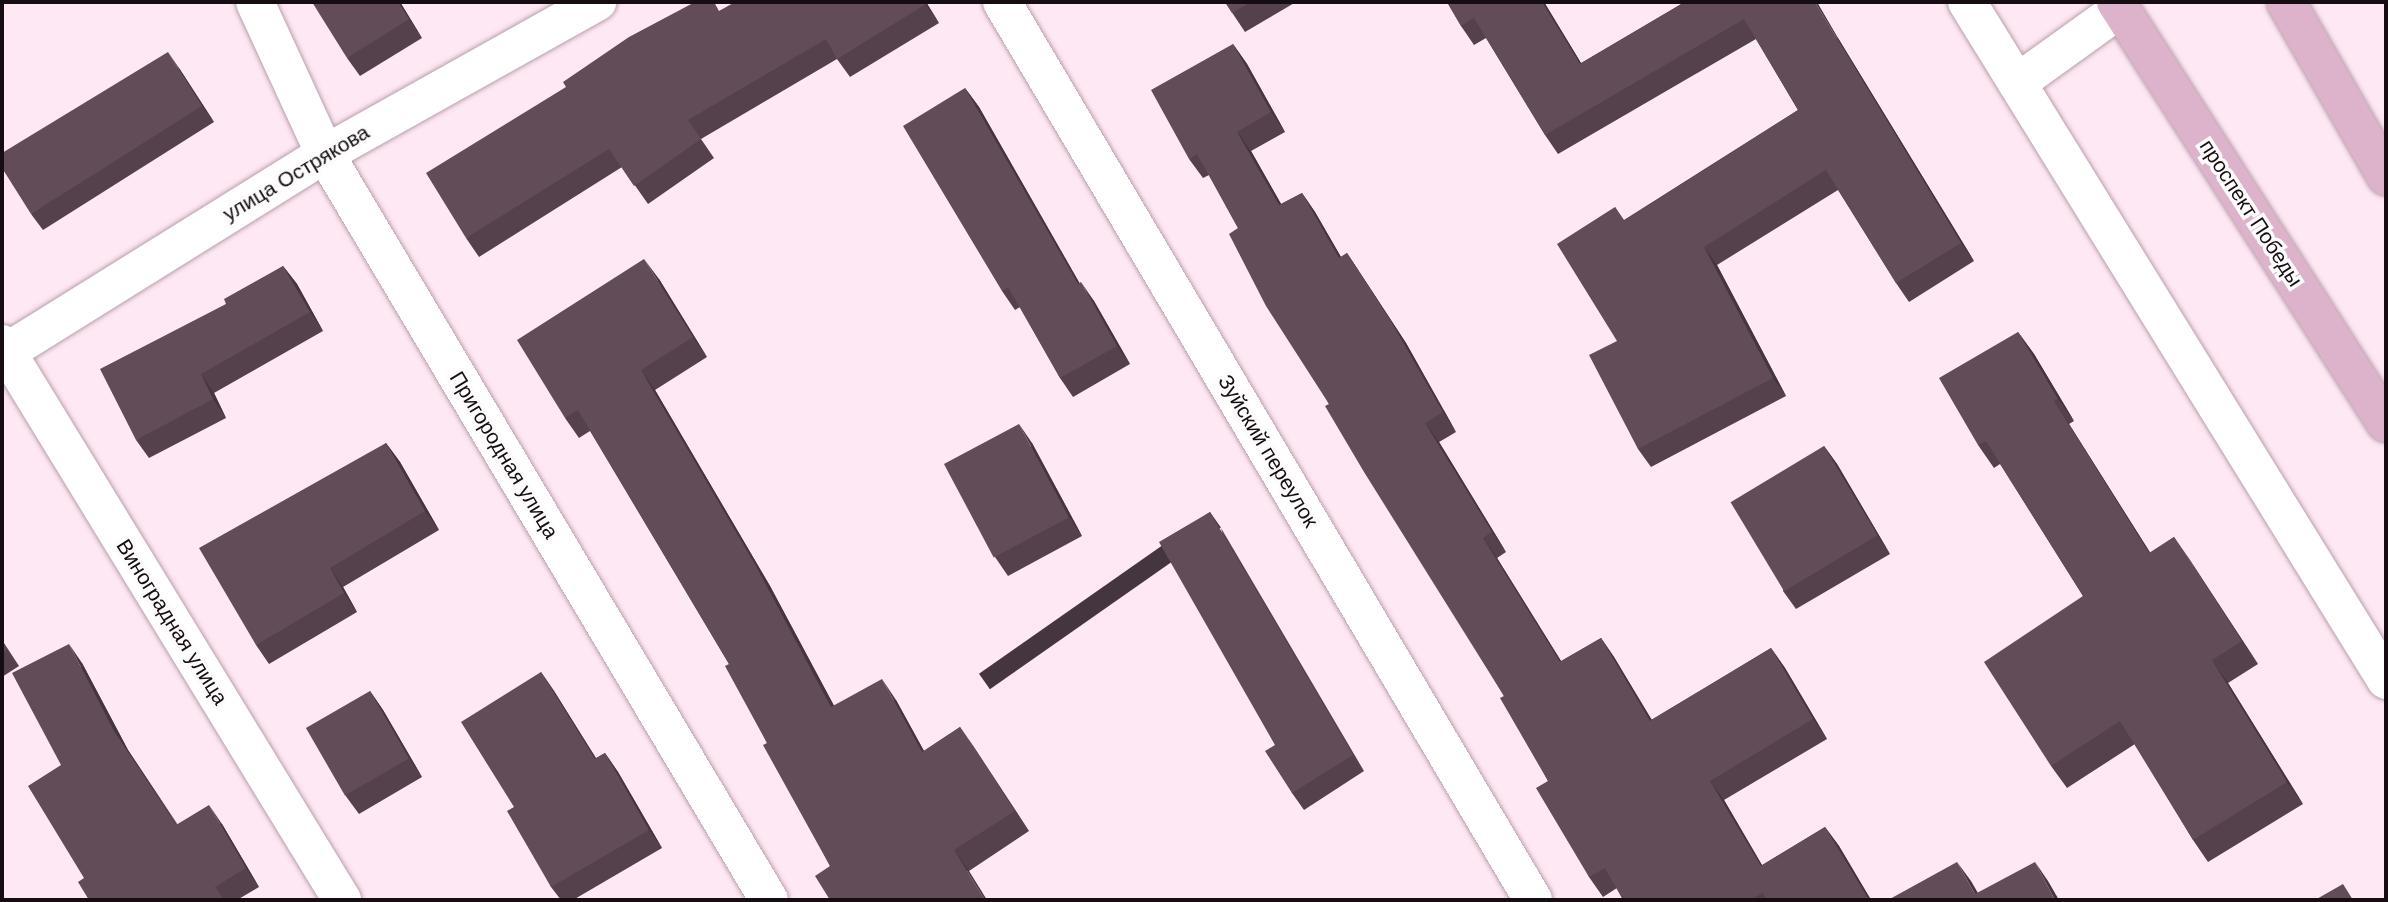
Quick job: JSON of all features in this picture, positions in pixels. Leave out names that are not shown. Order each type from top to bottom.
[{"type":"main road","points":[[2286,2],[2386,176]]},
{"type":"main road","name":"проспект Победы","points":[[2118,5],[2386,423]]},
{"type":"street","name":"Пригородная улица","points":[[255,2],[325,154],[769,900]]},
{"type":"street","name":"улица Острякова","points":[[3,351],[325,154],[597,2]]},
{"type":"street","name":"Зуйский переулок","points":[[1002,2],[1533,900]]},
{"type":"street","points":[[1967,2],[2386,680]]},
{"type":"street","points":[[2017,83],[2118,5]]},
{"type":"street","name":"Виноградная улица","points":[[3,351],[342,900]]},
{"type":"building","points":[[312,2],[398,2],[409,19],[347,58]]},
{"type":"building","points":[[695,2],[714,2],[719,11],[735,2],[926,4],[837,59],[826,39],[688,120],[701,139],[634,186],[609,149],[466,238],[426,173],[566,87],[563,82],[629,37]]},
{"type":"building","points":[[1225,2],[1251,2],[1232,13]]},
{"type":"building","points":[[1447,2],[1542,2],[1580,64],[1682,2],[1815,2],[1961,243],[1896,283],[1826,170],[1704,247],[1773,378],[1638,449],[1589,355],[1617,341],[1557,244],[1615,207],[1624,221],[1798,110],[1744,19],[1545,135],[1474,18],[1461,26]]},
{"type":"building","points":[[1233,44],[1271,112],[1237,132],[1279,205],[1302,193],[1339,258],[1347,253],[1392,323],[1443,412],[1425,423],[1492,532],[1483,538],[1560,662],[1601,638],[1650,721],[1771,648],[1813,719],[1710,781],[1761,866],[1825,827],[1869,900],[1766,900],[1763,893],[1750,900],[1623,900],[1605,868],[1589,877],[1536,788],[1548,781],[1500,698],[1504,696],[1364,472],[1325,406],[1329,404],[1266,306],[1229,234],[1238,228],[1197,154],[1189,159],[1151,90]]},
{"type":"building","points":[[168,52],[202,106],[31,214],[2,168],[2,153]]},
{"type":"building","points":[[965,88],[1078,284],[1081,282],[1117,346],[1060,378],[1008,287],[1002,291],[903,126]]},
{"type":"building","points":[[644,259],[693,337],[641,370],[756,566],[831,707],[882,679],[922,752],[960,727],[1015,811],[954,850],[985,900],[830,900],[815,876],[830,866],[763,745],[767,743],[725,666],[729,664],[578,410],[565,418],[517,340]]},
{"type":"building","points":[[283,266],[310,312],[201,374],[213,399],[136,440],[100,369],[226,304],[224,299]]},
{"type":"building","points":[[2018,332],[2058,399],[2054,401],[2149,553],[2174,537],[2242,641],[2212,660],[2287,782],[2193,840],[2120,721],[2051,766],[1984,662],[2083,596],[1986,441],[1978,445],[1939,378]]},
{"type":"building","points":[[1019,424],[1069,518],[994,557],[944,464]]},
{"type":"building","points":[[386,443],[425,511],[330,568],[344,593],[256,645],[199,548]]},
{"type":"building","points":[[1824,446],[1878,535],[1784,591],[1731,502]]},
{"type":"building","points":[[1210,512],[1353,755],[1292,793],[1265,751],[1275,745],[1159,542]]},
{"type":"building","points":[[69,644],[114,731],[176,825],[209,805],[246,868],[215,887],[224,900],[89,900],[78,882],[84,878],[28,786],[61,765],[12,673]]},
{"type":"building","points":[[541,672],[595,759],[605,753],[649,830],[551,887],[507,811],[514,807],[461,722]]},
{"type":"building","points":[[370,691],[409,759],[345,796],[306,728]]},
{"type":"building","points":[[1957,862],[1975,894],[2035,862],[2055,900],[1888,900]]},
{"type":"building","points":[[2343,884],[2353,900],[2315,900]]}]
